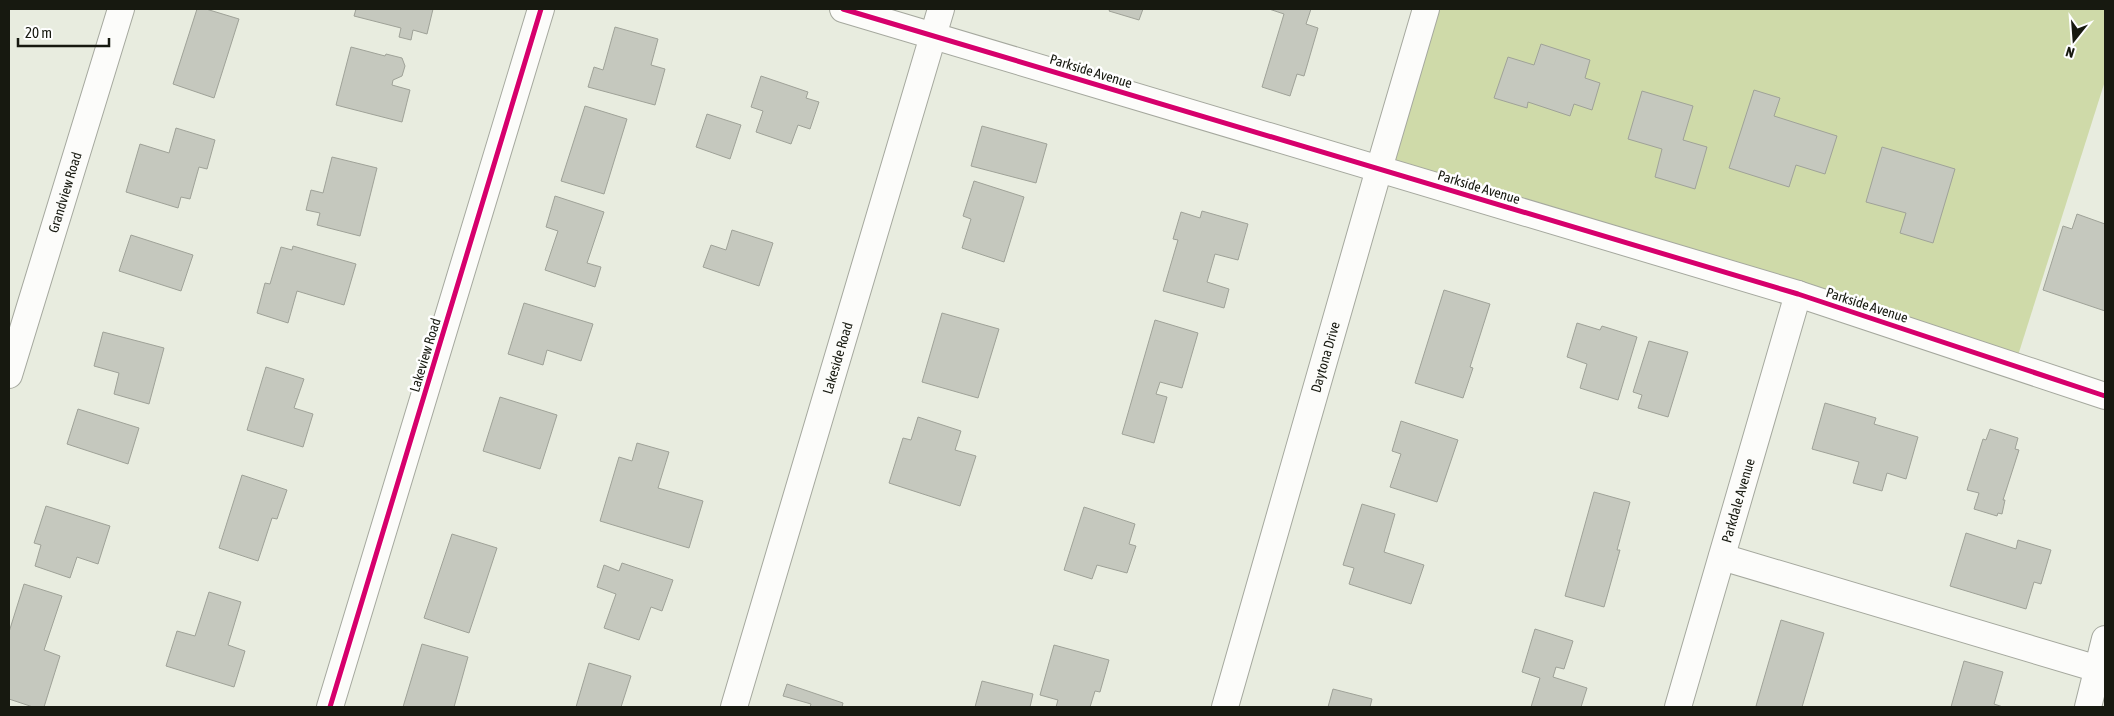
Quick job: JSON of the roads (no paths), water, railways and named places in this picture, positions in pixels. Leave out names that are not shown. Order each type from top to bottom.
[{"type":"street","name":"Grandview Road","points":[[9,375],[122,9]]},
{"type":"street","name":"Lakeview Road","points":[[330,707],[541,9]]},
{"type":"street","name":"Parkside Avenue","points":[[843,9],[1798,294],[2105,396]]},
{"type":"street","name":"Lakeside Road","points":[[734,707],[941,9]]},
{"type":"street","name":"Daytona Drive","points":[[1225,707],[1426,9]]},
{"type":"street","name":"Parkdale Avenue","points":[[1678,707],[1798,294]]},
{"type":"street","points":[[1722,557],[2098,669]]},
{"type":"street","points":[[2088,707],[2105,639]]}]
